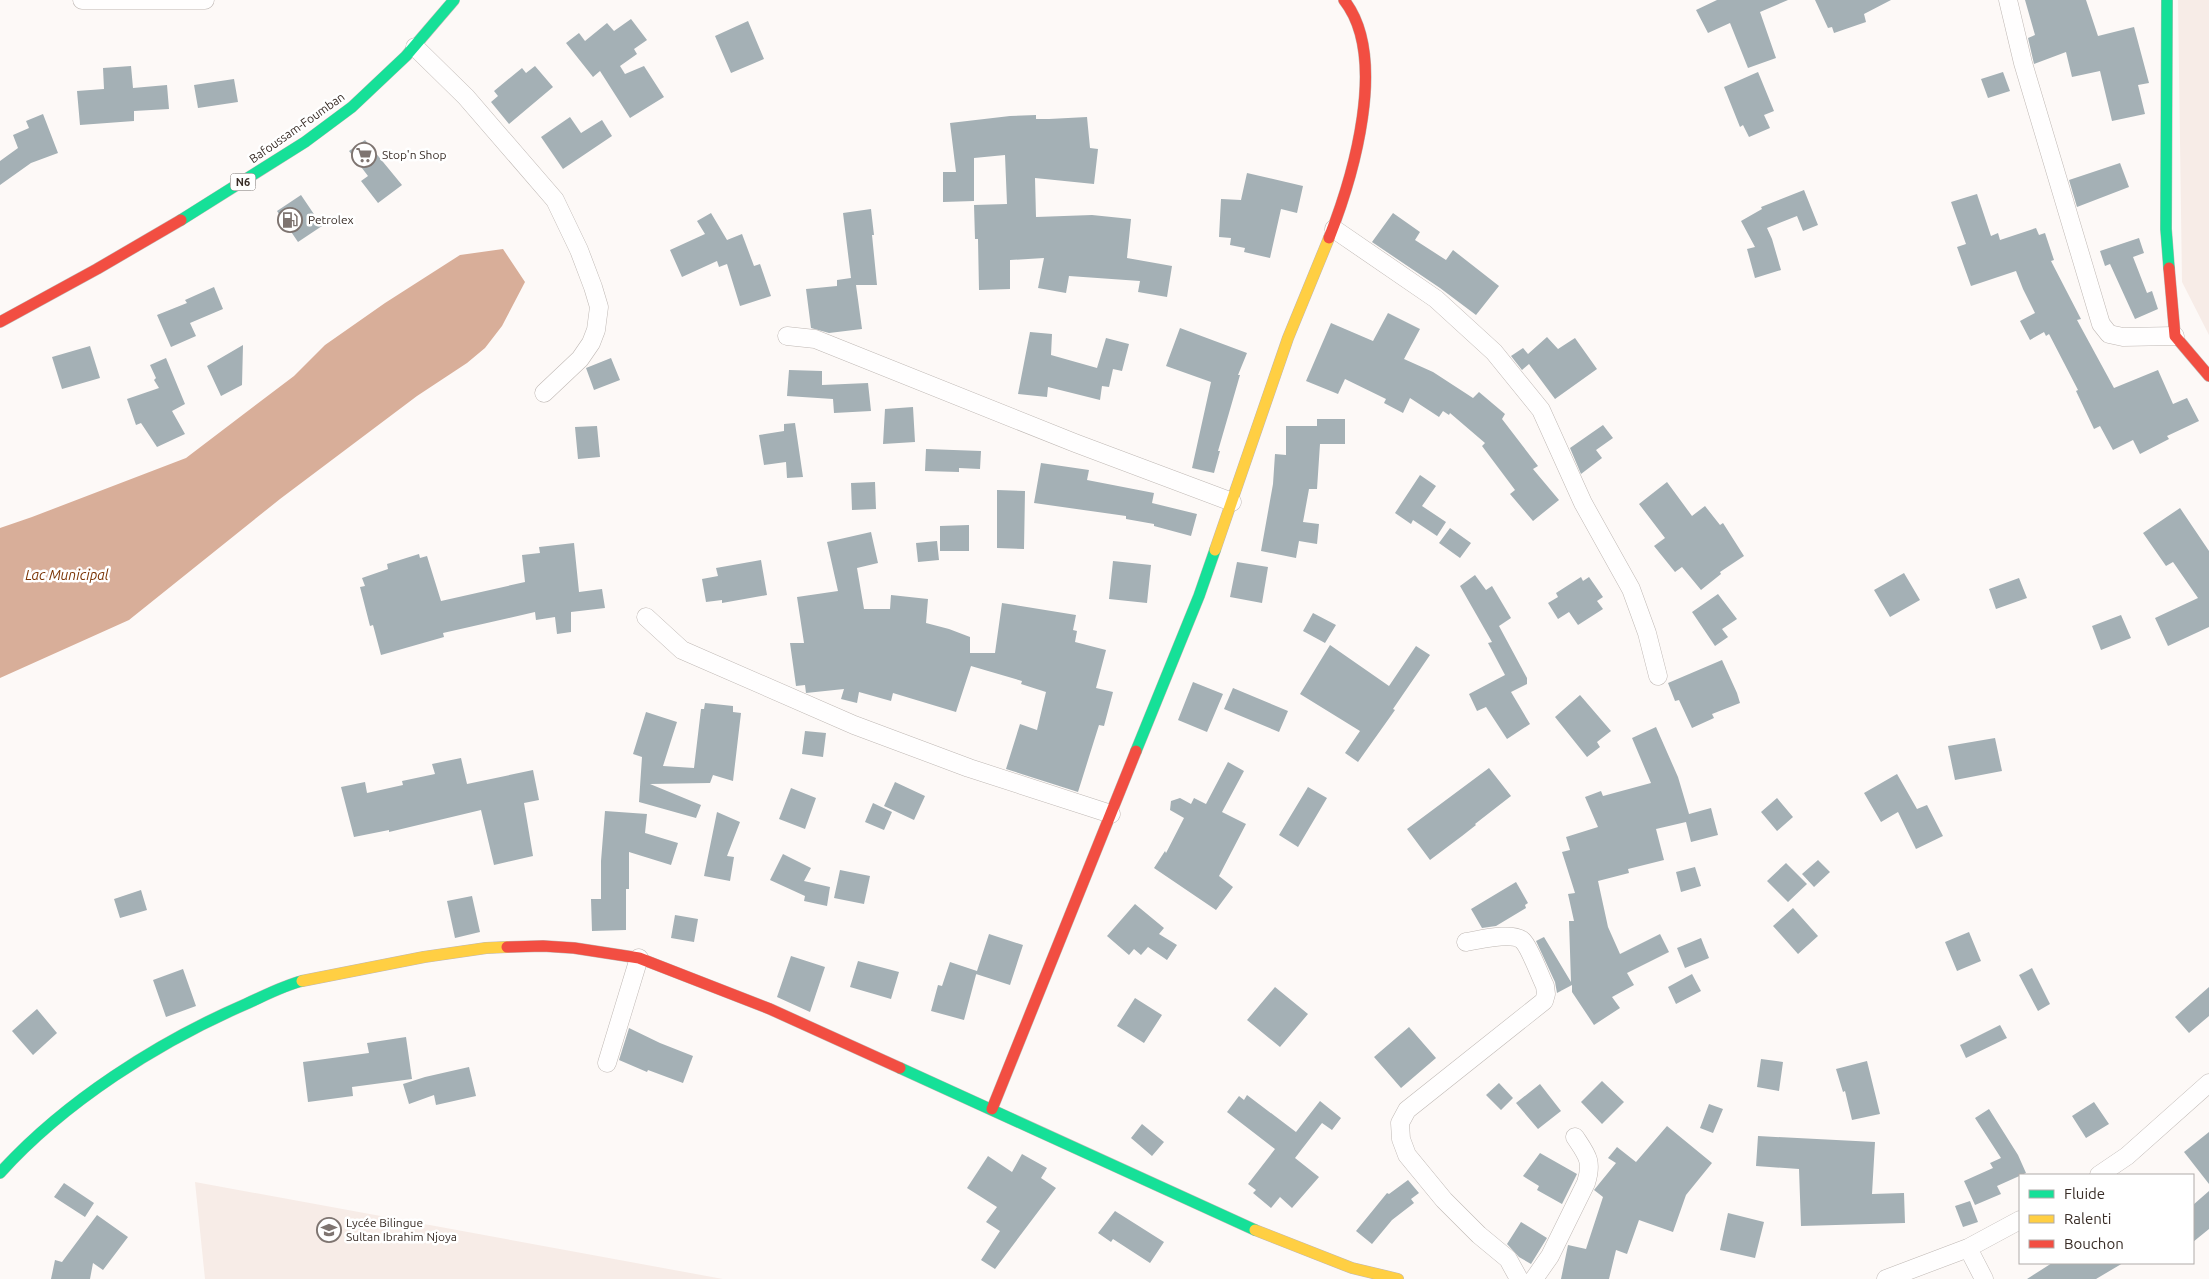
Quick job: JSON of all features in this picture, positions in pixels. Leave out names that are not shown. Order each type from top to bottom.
[{"type":"main road","name":"Bafoussam-Foumban","points":[[0,322],[154,236],[226,193],[312,136],[352,107],[415,47],[454,0]]},
{"type":"main road","points":[[2167,0],[2166,229],[2175,336],[2209,376]]},
{"type":"main road","points":[[992,1109],[1199,596],[1277,373],[1282,351],[1334,229],[1352,175],[1362,118],[1365,72],[1362,39],[1348,2]]},
{"type":"main road","points":[[0,1173],[20,1152],[79,1102],[122,1072],[207,1021],[291,984],[320,976],[424,957],[515,946],[574,948],[639,958],[770,1009],[1274,1239],[1352,1268],[1398,1279]]},
{"type":"street","points":[[82,0],[205,0]]},
{"type":"street","points":[[2008,0],[2024,63],[2101,324],[2109,334],[2124,337],[2175,336]]},
{"type":"street","points":[[415,47],[466,97],[556,200],[590,277],[599,307],[596,330],[591,343],[580,359],[544,393]]},
{"type":"street","points":[[1334,229],[1436,299],[1494,352],[1541,410],[1583,503],[1631,589],[1647,633],[1658,676]]},
{"type":"street","points":[[787,336],[816,339],[1075,443],[1232,502]]},
{"type":"street","points":[[646,617],[682,650],[854,725],[969,768],[1111,814]]},
{"type":"street","points":[[1466,942],[1505,936],[1514,936],[1523,941],[1545,986],[1546,994],[1544,1001],[1407,1110],[1400,1123],[1401,1139],[1408,1155],[1444,1200],[1479,1235],[1508,1259],[1519,1279]]},
{"type":"street","points":[[606,1063],[639,958]]},
{"type":"street","points":[[2100,1174],[2127,1156],[2209,1083]]},
{"type":"street","points":[[1534,1279],[1550,1256],[1590,1171],[1589,1159],[1575,1137]]},
{"type":"street","points":[[1886,1279],[1968,1248],[2019,1221]]},
{"type":"street","points":[[1968,1248],[1984,1279]]},
{"type":"shaded area","points":[[2178,0],[2209,0],[2209,335],[2182,282]]},
{"type":"shaded area","name":"Lycée Bilingue Sultan Ibrahim Njoya","points":[[195,1182],[723,1279],[205,1279]]},
{"type":"water","name":"Lac Municipal","points":[[503,249],[525,282],[502,326],[485,348],[467,363],[417,396],[280,499],[129,620],[0,678],[0,528],[186,458],[294,376],[325,345],[385,303],[460,255]]},
{"type":"building","points":[[1717,0],[1788,0],[1760,12],[1776,58],[1748,68],[1730,23],[1708,33],[1696,10]]},
{"type":"building","points":[[1815,0],[1891,0],[1864,14],[1866,22],[1834,33],[1832,27],[1828,28]]},
{"type":"building","points":[[2025,0],[2086,0],[2098,36],[2134,27],[2149,83],[2138,85],[2145,114],[2112,121],[2100,71],[2072,77],[2066,52],[2034,64],[2028,38],[2035,35]]},
{"type":"building","points":[[631,19],[647,40],[634,49],[637,54],[620,66],[625,74],[644,66],[664,97],[630,118],[600,71],[593,77],[566,43],[579,33],[585,41],[607,23],[614,31]]},
{"type":"building","points":[[748,21],[764,59],[731,73],[715,36]]},
{"type":"building","points":[[131,66],[133,88],[167,85],[169,109],[134,111],[134,121],[80,125],[77,91],[104,89],[103,68]]},
{"type":"building","points":[[535,66],[553,87],[509,124],[491,102],[498,96],[494,91],[522,68],[526,73]]},
{"type":"building","points":[[1758,72],[1774,111],[1764,115],[1770,128],[1749,137],[1743,125],[1740,127],[1724,87]]},
{"type":"building","points":[[2003,72],[2010,91],[1988,98],[1981,79]]},
{"type":"building","points":[[234,79],[238,102],[198,108],[194,85]]},
{"type":"building","points":[[43,114],[58,153],[31,163],[0,185],[0,161],[18,148],[13,135],[29,128],[26,121]]},
{"type":"building","points":[[1036,115],[1036,119],[1087,117],[1090,148],[1098,149],[1094,184],[1035,178],[1036,217],[1092,215],[1131,219],[1127,258],[1172,266],[1167,297],[1138,292],[1140,281],[1069,276],[1066,293],[1038,288],[1044,258],[1010,260],[1010,289],[979,290],[978,239],[975,239],[974,205],[1007,204],[1005,155],[974,158],[974,201],[943,202],[943,172],[956,172],[950,123]]},
{"type":"building","points":[[570,117],[581,133],[602,120],[612,136],[563,169],[541,137]]},
{"type":"building","points":[[365,140],[402,185],[378,203],[361,181],[368,176],[349,151]]},
{"type":"building","points":[[2120,163],[2129,187],[2077,207],[2069,180]]},
{"type":"building","points":[[1247,173],[1303,186],[1297,213],[1281,209],[1270,258],[1244,252],[1245,248],[1230,245],[1231,238],[1219,237],[1221,199],[1241,200]]},
{"type":"building","points":[[1804,190],[1818,225],[1803,231],[1797,216],[1767,228],[1781,270],[1755,278],[1747,249],[1755,247],[1741,221],[1762,209],[1761,207]]},
{"type":"building","points":[[1977,194],[1991,236],[1998,233],[2000,240],[2036,228],[2039,235],[2045,233],[2054,260],[2051,261],[2081,319],[2077,320],[2114,388],[2158,370],[2173,404],[2187,398],[2199,421],[2167,436],[2169,439],[2140,454],[2133,440],[2113,450],[2100,426],[2094,429],[2076,391],[2078,390],[2049,334],[2046,336],[2044,332],[2030,340],[2020,321],[2035,313],[2016,271],[1971,286],[1957,247],[1966,244],[1951,202]]},
{"type":"building","points":[[301,195],[322,226],[298,242],[277,211]]},
{"type":"building","points":[[871,209],[877,285],[856,285],[862,329],[829,333],[811,328],[806,289],[837,286],[837,280],[851,278],[843,213]]},
{"type":"building","points":[[711,213],[727,240],[742,234],[754,266],[760,264],[771,296],[740,306],[727,264],[719,267],[717,261],[682,277],[670,250],[705,234],[697,221]]},
{"type":"building","points":[[1393,213],[1420,232],[1415,240],[1446,260],[1453,250],[1499,286],[1476,315],[1372,242]]},
{"type":"building","points":[[2139,238],[2144,253],[2133,257],[2147,293],[2152,291],[2158,309],[2135,319],[2110,264],[2105,266],[2100,251]]},
{"type":"building","points":[[214,287],[223,309],[190,323],[196,336],[171,347],[157,315],[187,303],[185,300]]},
{"type":"building","points":[[1388,313],[1420,329],[1404,359],[1433,372],[1473,398],[1479,392],[1505,414],[1502,419],[1538,466],[1533,469],[1559,500],[1533,521],[1510,494],[1515,490],[1482,446],[1485,443],[1450,413],[1449,415],[1443,411],[1439,417],[1410,398],[1403,413],[1384,403],[1386,399],[1345,379],[1338,394],[1306,381],[1331,323],[1373,341]]},
{"type":"building","points":[[1180,328],[1247,353],[1238,375],[1240,375],[1218,451],[1220,451],[1214,473],[1192,468],[1211,382],[1166,366]]},
{"type":"building","points":[[1030,332],[1052,334],[1051,355],[1097,368],[1106,338],[1129,344],[1122,371],[1113,369],[1109,387],[1102,386],[1100,400],[1048,387],[1047,397],[1018,394]]},
{"type":"building","points":[[1547,337],[1558,349],[1575,338],[1597,369],[1555,399],[1529,364],[1522,370],[1511,356],[1523,348],[1528,354]]},
{"type":"building","points":[[243,345],[242,385],[221,396],[207,366]]},
{"type":"building","points":[[90,346],[100,378],[62,389],[52,357]]},
{"type":"building","points":[[166,358],[185,404],[172,411],[185,434],[157,447],[141,423],[136,425],[127,399],[159,388],[154,380],[156,378],[150,365]]},
{"type":"building","points":[[611,358],[620,380],[594,390],[586,368]]},
{"type":"building","points":[[789,370],[822,371],[822,385],[868,383],[871,411],[834,413],[833,399],[787,396]]},
{"type":"building","points":[[913,407],[915,442],[883,444],[885,409]]},
{"type":"building","points":[[1317,419],[1345,419],[1345,444],[1320,444],[1317,489],[1309,489],[1303,522],[1319,524],[1317,544],[1299,541],[1296,558],[1261,551],[1273,484],[1275,454],[1286,455],[1286,426],[1317,426]]},
{"type":"building","points":[[795,423],[803,477],[787,478],[786,462],[764,465],[759,435],[784,431],[784,424]]},
{"type":"building","points":[[1603,425],[1613,438],[1596,450],[1602,458],[1581,474],[1570,448]]},
{"type":"building","points":[[597,426],[600,457],[578,459],[575,427]]},
{"type":"building","points":[[926,449],[981,451],[980,469],[959,468],[959,472],[925,471]]},
{"type":"building","points":[[1041,463],[1089,470],[1087,480],[1154,493],[1152,503],[1197,514],[1191,536],[1154,526],[1154,524],[1126,519],[1126,516],[1034,503]]},
{"type":"building","points":[[1420,475],[1436,486],[1422,506],[1446,522],[1437,536],[1413,520],[1411,524],[1395,513]]},
{"type":"building","points":[[875,482],[876,509],[852,510],[851,483]]},
{"type":"building","points":[[1667,482],[1692,516],[1705,506],[1720,525],[1723,523],[1744,556],[1720,572],[1721,574],[1701,590],[1682,567],[1675,572],[1654,546],[1665,538],[1639,504]]},
{"type":"building","points":[[997,490],[1025,491],[1024,549],[997,548]]},
{"type":"building","points":[[2180,508],[2209,551],[2209,627],[2168,646],[2155,618],[2198,598],[2173,562],[2166,566],[2143,533]]},
{"type":"building","points":[[969,525],[969,551],[940,551],[940,526]]},
{"type":"building","points":[[1450,528],[1471,543],[1460,558],[1439,543]]},
{"type":"building","points":[[871,532],[878,563],[857,568],[864,609],[890,609],[891,595],[928,599],[926,623],[970,637],[970,653],[995,653],[1002,603],[1076,615],[1073,630],[1077,631],[1075,642],[1106,650],[1096,688],[1113,692],[1104,726],[1099,725],[1078,792],[1006,769],[1020,724],[1037,730],[1046,692],[1021,684],[1022,681],[971,666],[956,712],[893,693],[891,701],[859,692],[857,703],[841,699],[844,689],[806,693],[805,685],[796,686],[790,643],[804,643],[797,597],[838,591],[827,542]]},
{"type":"building","points":[[937,541],[939,560],[918,562],[916,543]]},
{"type":"building","points":[[574,543],[579,592],[602,589],[605,608],[571,612],[571,632],[557,634],[555,617],[536,620],[535,612],[443,633],[444,637],[381,655],[373,625],[370,626],[360,587],[365,586],[362,578],[388,569],[387,564],[419,554],[420,558],[427,556],[441,601],[525,582],[522,555],[540,553],[539,547]]},
{"type":"building","points":[[761,560],[767,595],[722,603],[722,600],[706,602],[702,579],[718,576],[716,568]]},
{"type":"building","points":[[1113,561],[1151,565],[1147,603],[1109,599]]},
{"type":"building","points":[[1237,562],[1268,567],[1262,603],[1230,597]]},
{"type":"building","points":[[1904,573],[1920,600],[1890,617],[1874,590]]},
{"type":"building","points":[[1475,575],[1486,590],[1492,586],[1511,618],[1499,626],[1527,678],[1527,684],[1511,692],[1530,724],[1507,739],[1486,707],[1477,711],[1469,694],[1505,675],[1488,643],[1492,642],[1460,586]]},
{"type":"building","points":[[1581,577],[1583,581],[1589,577],[1603,597],[1597,601],[1603,609],[1578,625],[1569,612],[1558,619],[1548,603],[1558,597],[1556,593]]},
{"type":"building","points":[[2019,578],[2027,598],[1996,609],[1989,589]]},
{"type":"building","points":[[1718,594],[1737,619],[1722,629],[1728,637],[1715,646],[1692,612]]},
{"type":"building","points":[[1313,613],[1336,625],[1325,643],[1303,631]]},
{"type":"building","points":[[2121,615],[2131,638],[2101,650],[2092,626]]},
{"type":"building","points":[[1330,645],[1389,686],[1416,646],[1430,655],[1393,709],[1395,710],[1358,762],[1345,753],[1360,731],[1300,694]]},
{"type":"building","points":[[1722,660],[1740,703],[1712,714],[1714,718],[1692,728],[1679,700],[1675,701],[1668,683]]},
{"type":"building","points":[[1193,682],[1223,694],[1207,732],[1178,720]]},
{"type":"building","points":[[1233,688],[1288,711],[1279,732],[1224,709]]},
{"type":"building","points":[[1580,695],[1611,731],[1597,742],[1600,747],[1587,757],[1555,717]]},
{"type":"building","points":[[705,703],[733,706],[733,712],[741,713],[733,781],[713,775],[710,783],[650,784],[701,805],[696,818],[639,802],[642,757],[633,754],[646,712],[677,722],[663,766],[694,768],[701,709],[704,709]]},
{"type":"building","points":[[1656,727],[1678,777],[1689,814],[1711,808],[1718,835],[1691,842],[1686,822],[1656,829],[1664,860],[1628,869],[1629,873],[1598,881],[1608,927],[1620,954],[1660,934],[1669,952],[1627,973],[1634,985],[1612,997],[1620,1008],[1594,1025],[1572,992],[1572,985],[1557,993],[1555,982],[1536,941],[1544,937],[1571,982],[1569,921],[1574,921],[1568,894],[1575,893],[1562,852],[1570,850],[1566,837],[1598,827],[1585,797],[1601,791],[1603,796],[1651,783],[1632,738]]},
{"type":"building","points":[[805,731],[826,733],[823,757],[802,754]]},
{"type":"building","points":[[1995,738],[2002,771],[1955,780],[1948,746]]},
{"type":"building","points":[[461,758],[467,784],[533,770],[539,800],[524,803],[533,856],[494,865],[481,810],[389,832],[389,830],[354,837],[341,787],[365,782],[367,793],[403,785],[402,781],[435,774],[432,764]]},
{"type":"building","points":[[1228,762],[1244,771],[1222,812],[1246,824],[1219,876],[1233,887],[1216,910],[1154,868],[1165,851],[1166,853],[1184,818],[1170,810],[1171,801],[1180,798],[1191,804],[1194,798],[1206,804]]},
{"type":"building","points":[[1489,768],[1511,796],[1430,860],[1407,829]]},
{"type":"building","points":[[1897,774],[1917,809],[1927,805],[1943,836],[1916,849],[1898,812],[1881,822],[1864,793]]},
{"type":"building","points":[[895,782],[925,796],[914,820],[884,806]]},
{"type":"building","points":[[1308,787],[1327,798],[1298,847],[1279,835]]},
{"type":"building","points":[[791,788],[816,798],[805,829],[779,819]]},
{"type":"building","points":[[1777,798],[1793,817],[1777,831],[1761,812]]},
{"type":"building","points":[[873,803],[892,812],[884,830],[865,822]]},
{"type":"building","points":[[605,811],[647,814],[645,833],[678,843],[671,865],[629,852],[629,889],[626,889],[626,930],[592,931],[591,899],[601,899],[601,861]]},
{"type":"building","points":[[717,812],[740,822],[727,856],[734,857],[730,881],[704,876]]},
{"type":"building","points":[[783,854],[811,868],[804,881],[830,887],[827,906],[804,901],[805,896],[770,880]]},
{"type":"building","points":[[1818,860],[1830,872],[1814,887],[1802,874]]},
{"type":"building","points":[[1786,863],[1807,884],[1788,902],[1767,881]]},
{"type":"building","points":[[1695,867],[1701,886],[1681,892],[1676,872]]},
{"type":"building","points":[[840,870],[870,876],[864,904],[834,898]]},
{"type":"building","points":[[1516,882],[1528,903],[1525,905],[1526,908],[1496,926],[1482,928],[1471,909]]},
{"type":"building","points":[[141,890],[147,910],[120,918],[114,899]]},
{"type":"building","points":[[472,896],[480,932],[455,938],[447,901]]},
{"type":"building","points":[[1135,904],[1164,928],[1159,934],[1177,945],[1167,960],[1148,947],[1141,955],[1134,949],[1129,955],[1107,936]]},
{"type":"building","points":[[1793,908],[1818,936],[1798,954],[1773,926]]},
{"type":"building","points":[[675,915],[698,919],[694,942],[671,938]]},
{"type":"building","points":[[1969,932],[1981,961],[1957,971],[1945,942]]},
{"type":"building","points":[[989,934],[1023,945],[1010,985],[976,974]]},
{"type":"building","points":[[1701,938],[1709,958],[1685,968],[1677,948]]},
{"type":"building","points":[[791,956],[825,967],[810,1012],[777,997]]},
{"type":"building","points":[[858,961],[899,972],[891,999],[850,987]]},
{"type":"building","points":[[950,962],[977,971],[964,1020],[931,1011],[938,985],[942,986]]},
{"type":"building","points":[[2032,968],[2050,1004],[2038,1011],[2019,975]]},
{"type":"building","points":[[183,969],[196,1006],[166,1017],[153,980]]},
{"type":"building","points":[[1692,974],[1701,991],[1676,1004],[1668,987]]},
{"type":"building","points":[[1275,987],[1308,1014],[1280,1047],[1247,1020]]},
{"type":"building","points":[[2209,987],[2209,1016],[2189,1033],[2175,1017]]},
{"type":"building","points":[[1135,998],[1162,1015],[1144,1043],[1117,1026]]},
{"type":"building","points":[[37,1009],[57,1033],[33,1055],[12,1031]]},
{"type":"building","points":[[2000,1025],[2007,1038],[1966,1058],[1960,1045]]},
{"type":"building","points":[[1409,1027],[1436,1058],[1401,1088],[1374,1057]]},
{"type":"building","points":[[629,1028],[693,1056],[683,1083],[648,1070],[647,1072],[619,1060]]},
{"type":"building","points":[[406,1037],[412,1079],[352,1087],[353,1096],[308,1102],[303,1062],[369,1053],[367,1043]]},
{"type":"building","points":[[1761,1059],[1783,1062],[1779,1091],[1757,1087]]},
{"type":"building","points":[[1867,1061],[1880,1114],[1852,1120],[1845,1091],[1843,1092],[1836,1069]]},
{"type":"building","points":[[469,1067],[476,1096],[436,1105],[434,1095],[409,1104],[403,1084]]},
{"type":"building","points":[[1602,1081],[1624,1102],[1602,1124],[1581,1102]]},
{"type":"building","points":[[1499,1083],[1513,1098],[1501,1110],[1486,1095]]},
{"type":"building","points":[[1540,1084],[1561,1111],[1538,1129],[1516,1103]]},
{"type":"building","points":[[1247,1095],[1296,1132],[1320,1101],[1341,1118],[1332,1130],[1322,1123],[1295,1158],[1319,1177],[1292,1208],[1280,1197],[1271,1208],[1253,1193],[1256,1190],[1248,1184],[1275,1149],[1227,1112],[1239,1096],[1244,1100]]},
{"type":"building","points":[[2094,1102],[2109,1124],[2086,1138],[2072,1116]]},
{"type":"building","points":[[1709,1104],[1723,1109],[1713,1133],[1700,1128]]},
{"type":"building","points":[[1989,1109],[2018,1155],[2026,1173],[2019,1174],[2019,1176],[1997,1186],[2001,1194],[1975,1205],[1964,1181],[1993,1168],[1990,1163],[2001,1158],[1975,1118]]},
{"type":"building","points":[[1142,1124],[1164,1142],[1152,1156],[1131,1138]]},
{"type":"building","points":[[1667,1126],[1712,1163],[1686,1195],[1673,1232],[1639,1220],[1627,1254],[1616,1250],[1609,1279],[1561,1279],[1568,1245],[1586,1249],[1603,1197],[1594,1190],[1616,1163],[1608,1158],[1617,1147],[1636,1162]]},
{"type":"building","points":[[2209,1132],[2209,1184],[2184,1152]]},
{"type":"building","points":[[1758,1136],[1875,1142],[1872,1194],[1904,1193],[1905,1223],[1801,1226],[1799,1169],[1756,1166]]},
{"type":"building","points":[[1540,1153],[1577,1174],[1562,1204],[1537,1190],[1539,1186],[1523,1176]]},
{"type":"building","points":[[1022,1154],[1047,1168],[1041,1178],[1056,1188],[995,1269],[981,1260],[1000,1231],[986,1222],[997,1207],[967,1188],[988,1156],[1012,1172]]},
{"type":"building","points":[[1408,1180],[1419,1193],[1411,1199],[1414,1203],[1392,1220],[1372,1244],[1356,1231],[1387,1193],[1389,1194]]},
{"type":"building","points":[[64,1183],[94,1203],[85,1217],[54,1197]]},
{"type":"building","points":[[2209,1191],[2209,1229],[2194,1241],[2194,1204]]},
{"type":"building","points":[[1970,1201],[1978,1222],[1963,1227],[1955,1206]]},
{"type":"building","points":[[1115,1211],[1164,1242],[1150,1263],[1113,1239],[1111,1242],[1098,1233]]},
{"type":"building","points":[[1728,1213],[1764,1222],[1755,1258],[1720,1250]]},
{"type":"building","points":[[97,1215],[128,1237],[103,1270],[93,1263],[90,1279],[51,1279],[55,1260],[62,1262]]},
{"type":"building","points":[[1521,1222],[1547,1238],[1531,1264],[1519,1257],[1507,1244]]},
{"type":"building","points":[[2050,1264],[2121,1264],[2096,1279],[2027,1279]]},
{"type":"traffic: fast","points":[[181,220],[305,142],[352,107],[406,56],[454,0]]},
{"type":"traffic: fast","points":[[2167,0],[2166,229],[2169,268]]},
{"type":"traffic: fast","points":[[1136,751],[1199,596],[1215,550]]},
{"type":"traffic: fast","points":[[0,1173],[53,1122],[83,1098],[146,1055],[213,1019],[280,988],[302,981]]},
{"type":"traffic: fast","points":[[900,1068],[1255,1230]]},
{"type":"traffic: slow","points":[[1215,550],[1288,338],[1329,238]]},
{"type":"traffic: slow","points":[[302,981],[424,957],[486,948],[507,947]]},
{"type":"traffic: slow","points":[[1255,1230],[1352,1268],[1398,1279]]},
{"type":"traffic: jam","points":[[1329,238],[1348,183],[1356,151],[1362,118],[1365,84],[1364,53],[1357,24],[1344,0]]},
{"type":"traffic: jam","points":[[0,322],[181,220]]},
{"type":"traffic: jam","points":[[2169,268],[2175,336],[2209,376]]},
{"type":"traffic: jam","points":[[992,1109],[1136,751]]},
{"type":"traffic: jam","points":[[507,947],[543,946],[574,948],[639,958],[770,1009],[900,1068]]},
{"type":"place","name":"Stop'n Shop","points":[[364,155]]},
{"type":"place","name":"Petrolex","points":[[290,220]]},
{"type":"place","name":"Lycée Bilingue Sultan Ibrahim Njoya","points":[[329,1230]]}]
